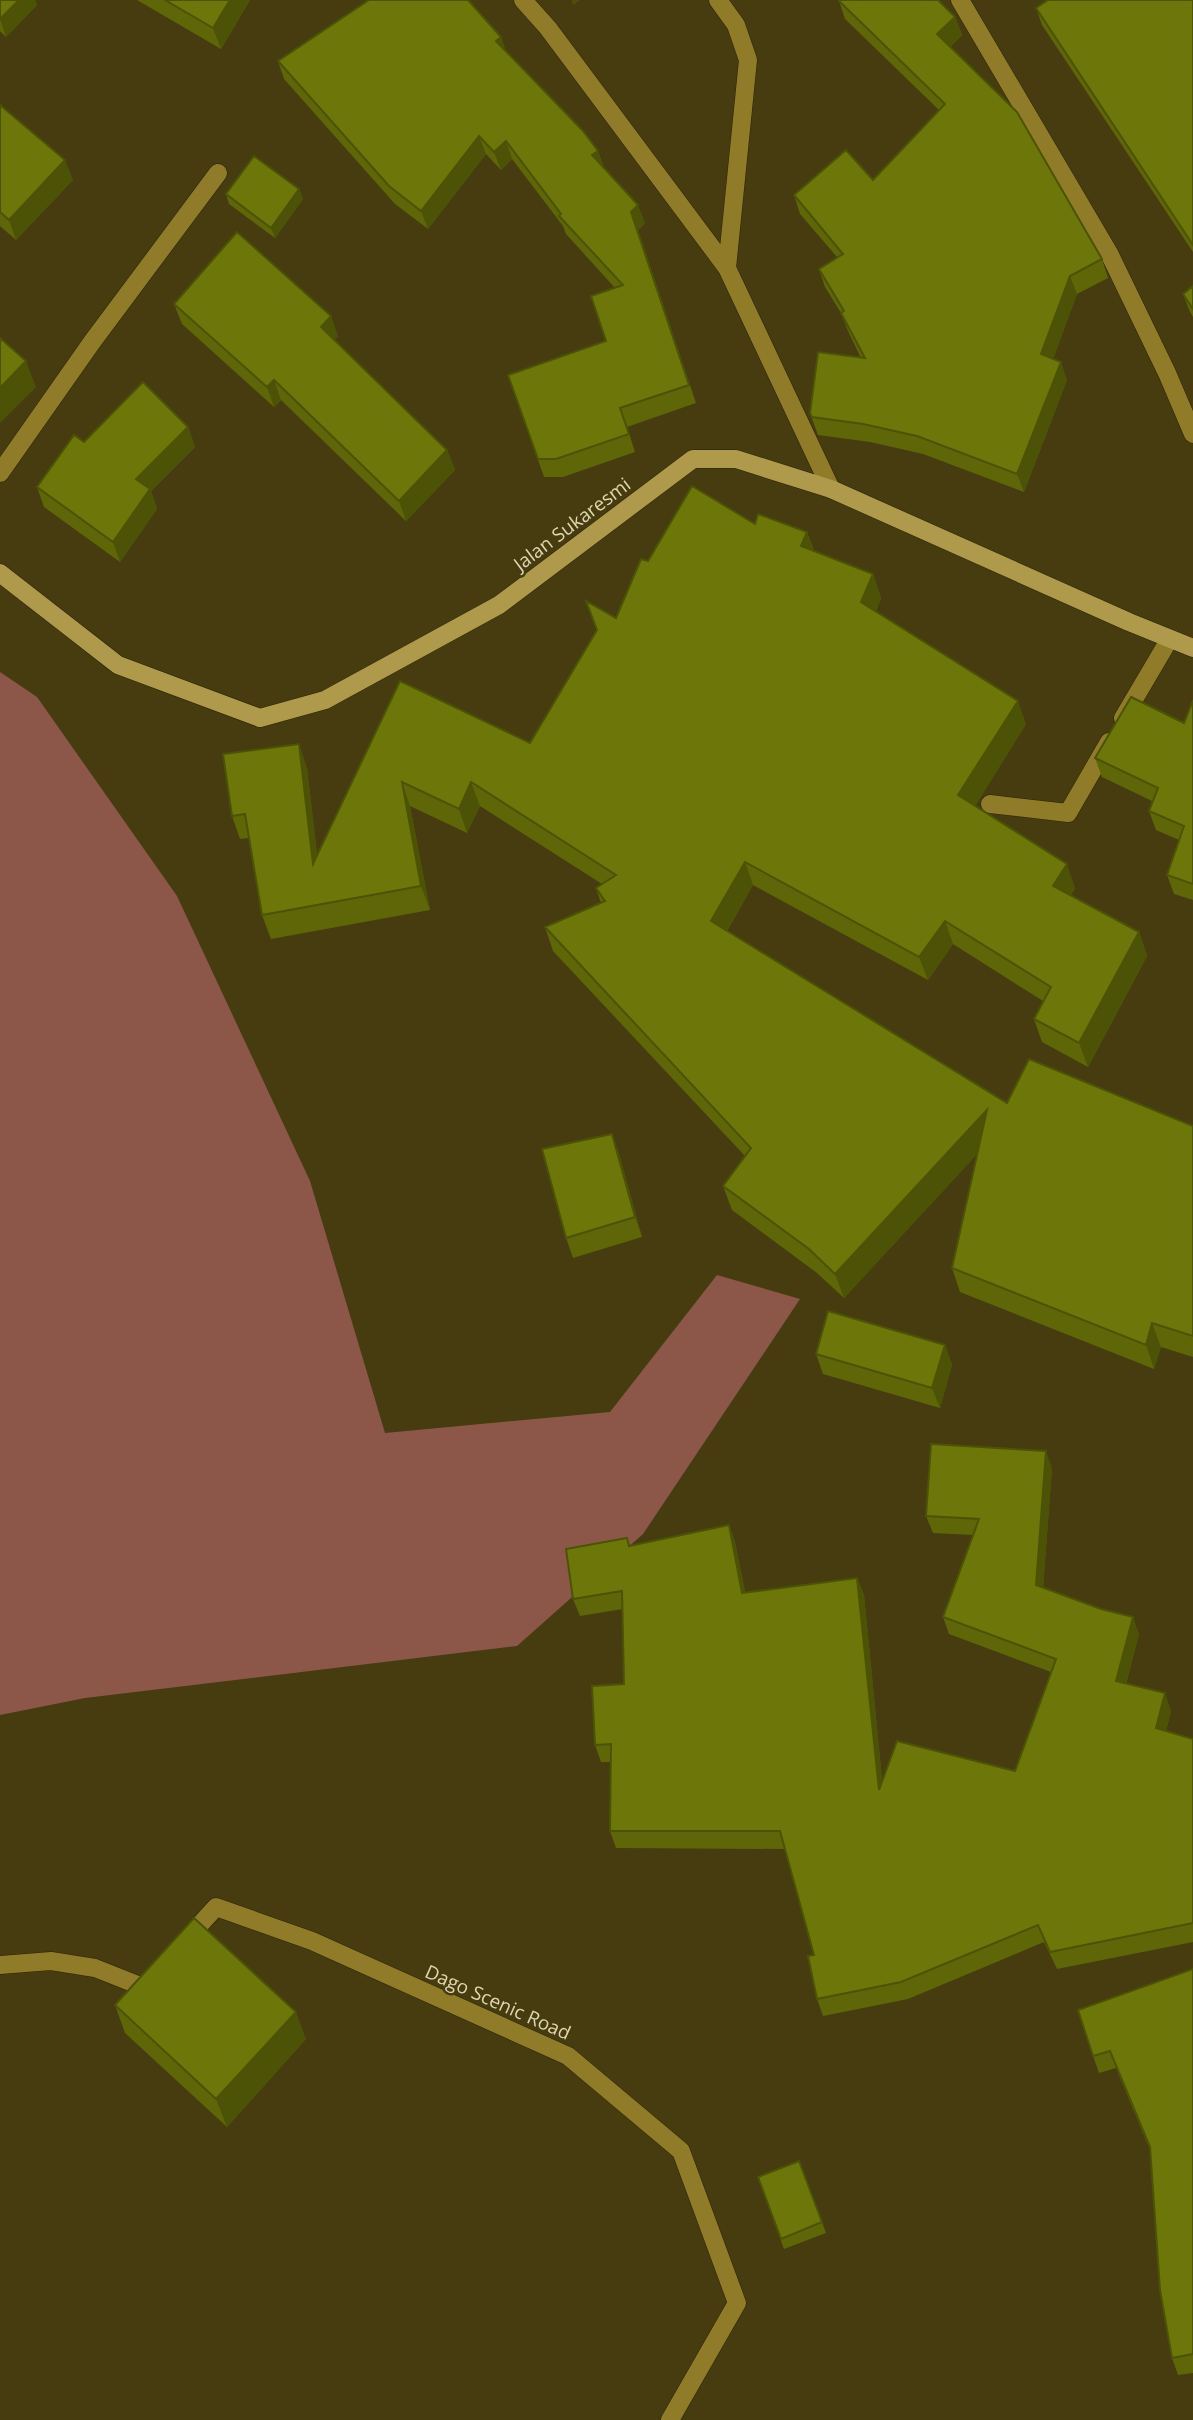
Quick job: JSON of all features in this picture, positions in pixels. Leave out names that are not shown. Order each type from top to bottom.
[{"type":"main road","name":"Jalan Sukaresmi","points":[[0,573],[118,666],[260,718],[325,700],[499,605],[693,459],[736,459],[831,489],[1193,648]]},
{"type":"street","points":[[523,0],[548,28],[727,268],[831,489]]},
{"type":"street","points":[[718,0],[736,25],[748,60],[727,268]]},
{"type":"street","points":[[960,0],[1109,253],[1193,434]]},
{"type":"street","points":[[0,472],[92,342],[218,173]]},
{"type":"street","points":[[990,804],[1068,813],[1169,639]]},
{"type":"street","name":"Dago Scenic Road","points":[[0,1965],[51,1961],[95,1968],[143,1987],[216,1908],[312,1941],[568,2056],[681,2151],[737,2303],[670,2420]]},
{"type":"shaded area","points":[[0,672],[37,697],[177,896],[310,1181],[385,1433],[610,1412],[717,1275],[800,1299],[643,1534],[517,1646],[85,1698],[0,1715]]},
{"type":"building","points":[[0,0],[19,0],[0,19]]},
{"type":"building","points":[[165,0],[230,0],[213,28]]},
{"type":"building","points":[[369,0],[468,0],[501,37],[496,41],[583,131],[598,151],[592,155],[638,205],[631,212],[689,385],[620,408],[629,434],[556,459],[538,459],[508,375],[606,341],[591,296],[623,285],[559,216],[561,214],[506,141],[494,152],[479,136],[421,211],[389,186],[278,61]]},
{"type":"building","points":[[839,0],[938,0],[955,17],[937,34],[1017,112],[1102,259],[1070,276],[1041,354],[1061,362],[1017,474],[917,436],[863,424],[812,417],[810,413],[818,352],[865,358],[841,313],[844,311],[819,269],[843,254],[794,195],[846,150],[873,180],[945,104]]},
{"type":"building","points":[[1048,0],[1193,0],[1193,245],[1036,8]]},
{"type":"building","points":[[0,105],[65,160],[9,220],[0,212]]},
{"type":"building","points":[[254,156],[299,189],[271,228],[226,194]]},
{"type":"building","points":[[237,232],[331,316],[321,327],[447,450],[399,501],[274,380],[267,387],[174,304]]},
{"type":"building","points":[[1193,286],[1193,309],[1183,294]]},
{"type":"building","points":[[0,338],[26,361],[0,388]]},
{"type":"building","points":[[143,382],[188,427],[136,479],[150,489],[113,542],[37,487],[74,435],[84,442]]},
{"type":"building","points":[[692,486],[755,524],[758,514],[807,532],[801,546],[873,574],[861,602],[1018,701],[958,795],[1067,864],[1053,886],[1139,932],[1079,1043],[1034,1019],[1051,987],[945,921],[919,957],[745,862],[711,921],[1007,1103],[1029,1059],[1193,1126],[1193,1336],[1152,1323],[1146,1345],[952,1268],[987,1110],[835,1274],[809,1249],[723,1186],[751,1148],[545,927],[605,901],[596,888],[616,875],[471,782],[459,809],[402,782],[421,886],[262,915],[245,814],[232,816],[223,754],[299,744],[313,864],[400,681],[530,743],[597,630],[586,601],[616,618],[641,559],[648,561]]},
{"type":"building","points":[[1131,697],[1184,723],[1193,700],[1193,884],[1167,875],[1184,826],[1149,811],[1158,788],[1095,758]]},
{"type":"building","points":[[612,1134],[635,1217],[566,1238],[542,1149]]},
{"type":"building","points":[[828,1311],[945,1345],[932,1388],[816,1354]]},
{"type":"building","points":[[931,1444],[1046,1451],[1036,1585],[1101,1609],[1133,1617],[1116,1681],[1165,1693],[1156,1728],[1193,1739],[1193,1923],[1050,1952],[1038,1925],[901,1982],[817,1999],[808,1956],[814,1955],[780,1831],[610,1831],[611,1744],[595,1745],[592,1686],[624,1684],[622,1591],[573,1599],[566,1549],[627,1538],[629,1546],[729,1525],[742,1593],[857,1578],[879,1790],[897,1741],[1015,1771],[1056,1659],[943,1617],[979,1519],[926,1516]]},
{"type":"building","points":[[194,1918],[296,2012],[216,2099],[115,2005]]},
{"type":"building","points":[[1193,1969],[1193,2354],[1172,2358],[1160,2290],[1150,2147],[1110,2051],[1093,2056],[1078,2010]]},
{"type":"building","points":[[799,2161],[822,2222],[781,2239],[758,2177]]}]
